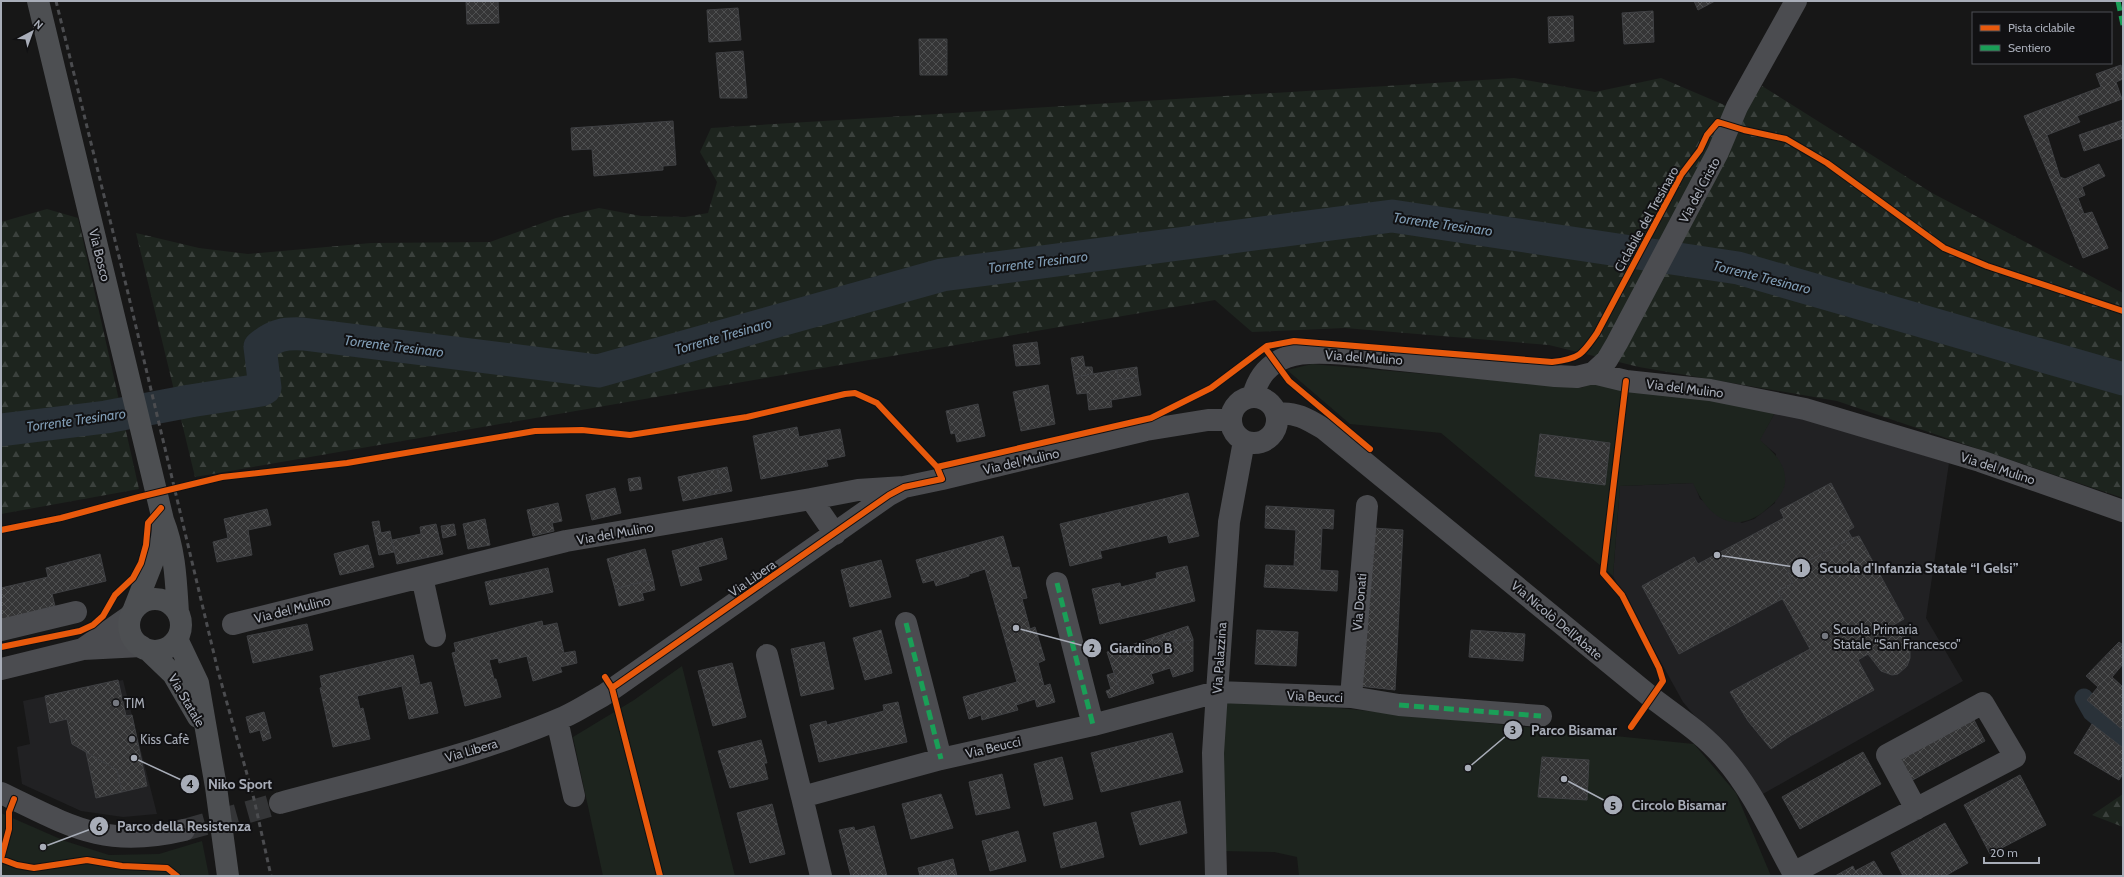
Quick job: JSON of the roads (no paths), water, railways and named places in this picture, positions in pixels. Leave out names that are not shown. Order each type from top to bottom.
[{"type":"main road","name":"Via Bosco","points":[[38,1],[162,514]]},
{"type":"main road","name":"Via Statale","points":[[162,514],[162,538],[132,613],[131,633],[173,674],[194,708],[206,734]]},
{"type":"main road","points":[[145,648],[157,651],[165,648],[177,639],[181,624],[178,613],[174,561],[162,514]]},
{"type":"main road","points":[[132,613],[148,600],[156,599],[171,604],[178,613]]},
{"type":"main road","name":"Via Statale","points":[[177,639],[198,683],[228,876]]},
{"type":"street","name":"Via del Cristo","points":[[1593,373],[1607,360],[1617,343],[1718,152],[1737,107],[1796,1]]},
{"type":"street","name":"Via del Mulino","points":[[1253,396],[1257,383],[1271,364],[1288,356],[1308,353],[1353,355],[1562,376],[1577,377],[1593,373],[1626,381],[1733,394],[1805,409],[1980,461],[2123,511]]},
{"type":"street","points":[[1253,396],[1266,399],[1275,408],[1277,414],[1278,421],[1272,435],[1259,443],[1244,441],[1236,435],[1231,420],[1232,413],[1240,401],[1253,396]]},
{"type":"street","name":"Via Nicolò Dell'Abate","points":[[1277,414],[1295,414],[1308,418],[1324,429],[1651,697],[1696,731],[1724,757],[1743,781],[1794,875],[2015,757],[1983,703],[1887,755],[1916,809]]},
{"type":"street","name":"Via del Mulino","points":[[233,624],[566,541],[858,490],[904,487],[1070,450],[1146,430],[1208,420],[1231,420]]},
{"type":"street","name":"Via Palazzina","points":[[1216,876],[1213,753],[1228,522],[1244,441]]},
{"type":"street","name":"Via Libera","points":[[280,802],[470,751],[557,720],[604,695],[836,534],[889,495],[904,487]]},
{"type":"street","points":[[811,499],[836,534]]},
{"type":"street","name":"Via Donati","points":[[1351,698],[1367,506]]},
{"type":"street","points":[[422,577],[435,636]]},
{"type":"street","points":[[1057,583],[1093,725]]},
{"type":"street","points":[[1,630],[76,612]]},
{"type":"street","points":[[83,649],[132,613]]},
{"type":"street","points":[[906,622],[941,759]]},
{"type":"street","points":[[1,668],[83,649],[145,648]]},
{"type":"street","points":[[767,655],[821,876]]},
{"type":"street","name":"Via Beucci","points":[[802,797],[941,759],[1093,725],[1217,692],[1351,698],[1399,705],[1541,716]]},
{"type":"street","points":[[557,720],[574,796]]},
{"type":"street","points":[[1,793],[60,822],[96,834],[116,837],[136,837],[166,834],[184,830]]},
{"type":"waterway","name":"Torrente Tresinaro","points":[[1,430],[106,417],[190,401],[261,390],[265,388],[260,347],[275,337],[291,334],[303,334],[598,371],[942,275],[1392,216],[1738,268],[2123,379]]},
{"type":"waterway","points":[[2084,698],[2092,712],[2123,738]]},
{"type":"tunnel","points":[[184,830],[280,803]]},
{"type":"railway","points":[[56,1],[127,289],[218,671],[254,799],[271,876]]},
{"type":"place","name":"Scuola d'Infanzia Statale “I Gelsi”","points":[[1717,555]]},
{"type":"place","name":"Giardino B","points":[[1016,628]]},
{"type":"place","name":"Scuola Primaria Statale “San Francesco”","points":[[1825,636]]},
{"type":"place","name":"TIM","points":[[116,703]]},
{"type":"place","name":"Kiss Cafè","points":[[132,739]]},
{"type":"place","name":"Niko Sport","points":[[134,758]]},
{"type":"place","name":"Parco Bisamar","points":[[1468,768]]},
{"type":"place","name":"Circolo Bisamar","points":[[1564,779]]},
{"type":"place","name":"Parco della Resistenza","points":[[43,847]]}]
